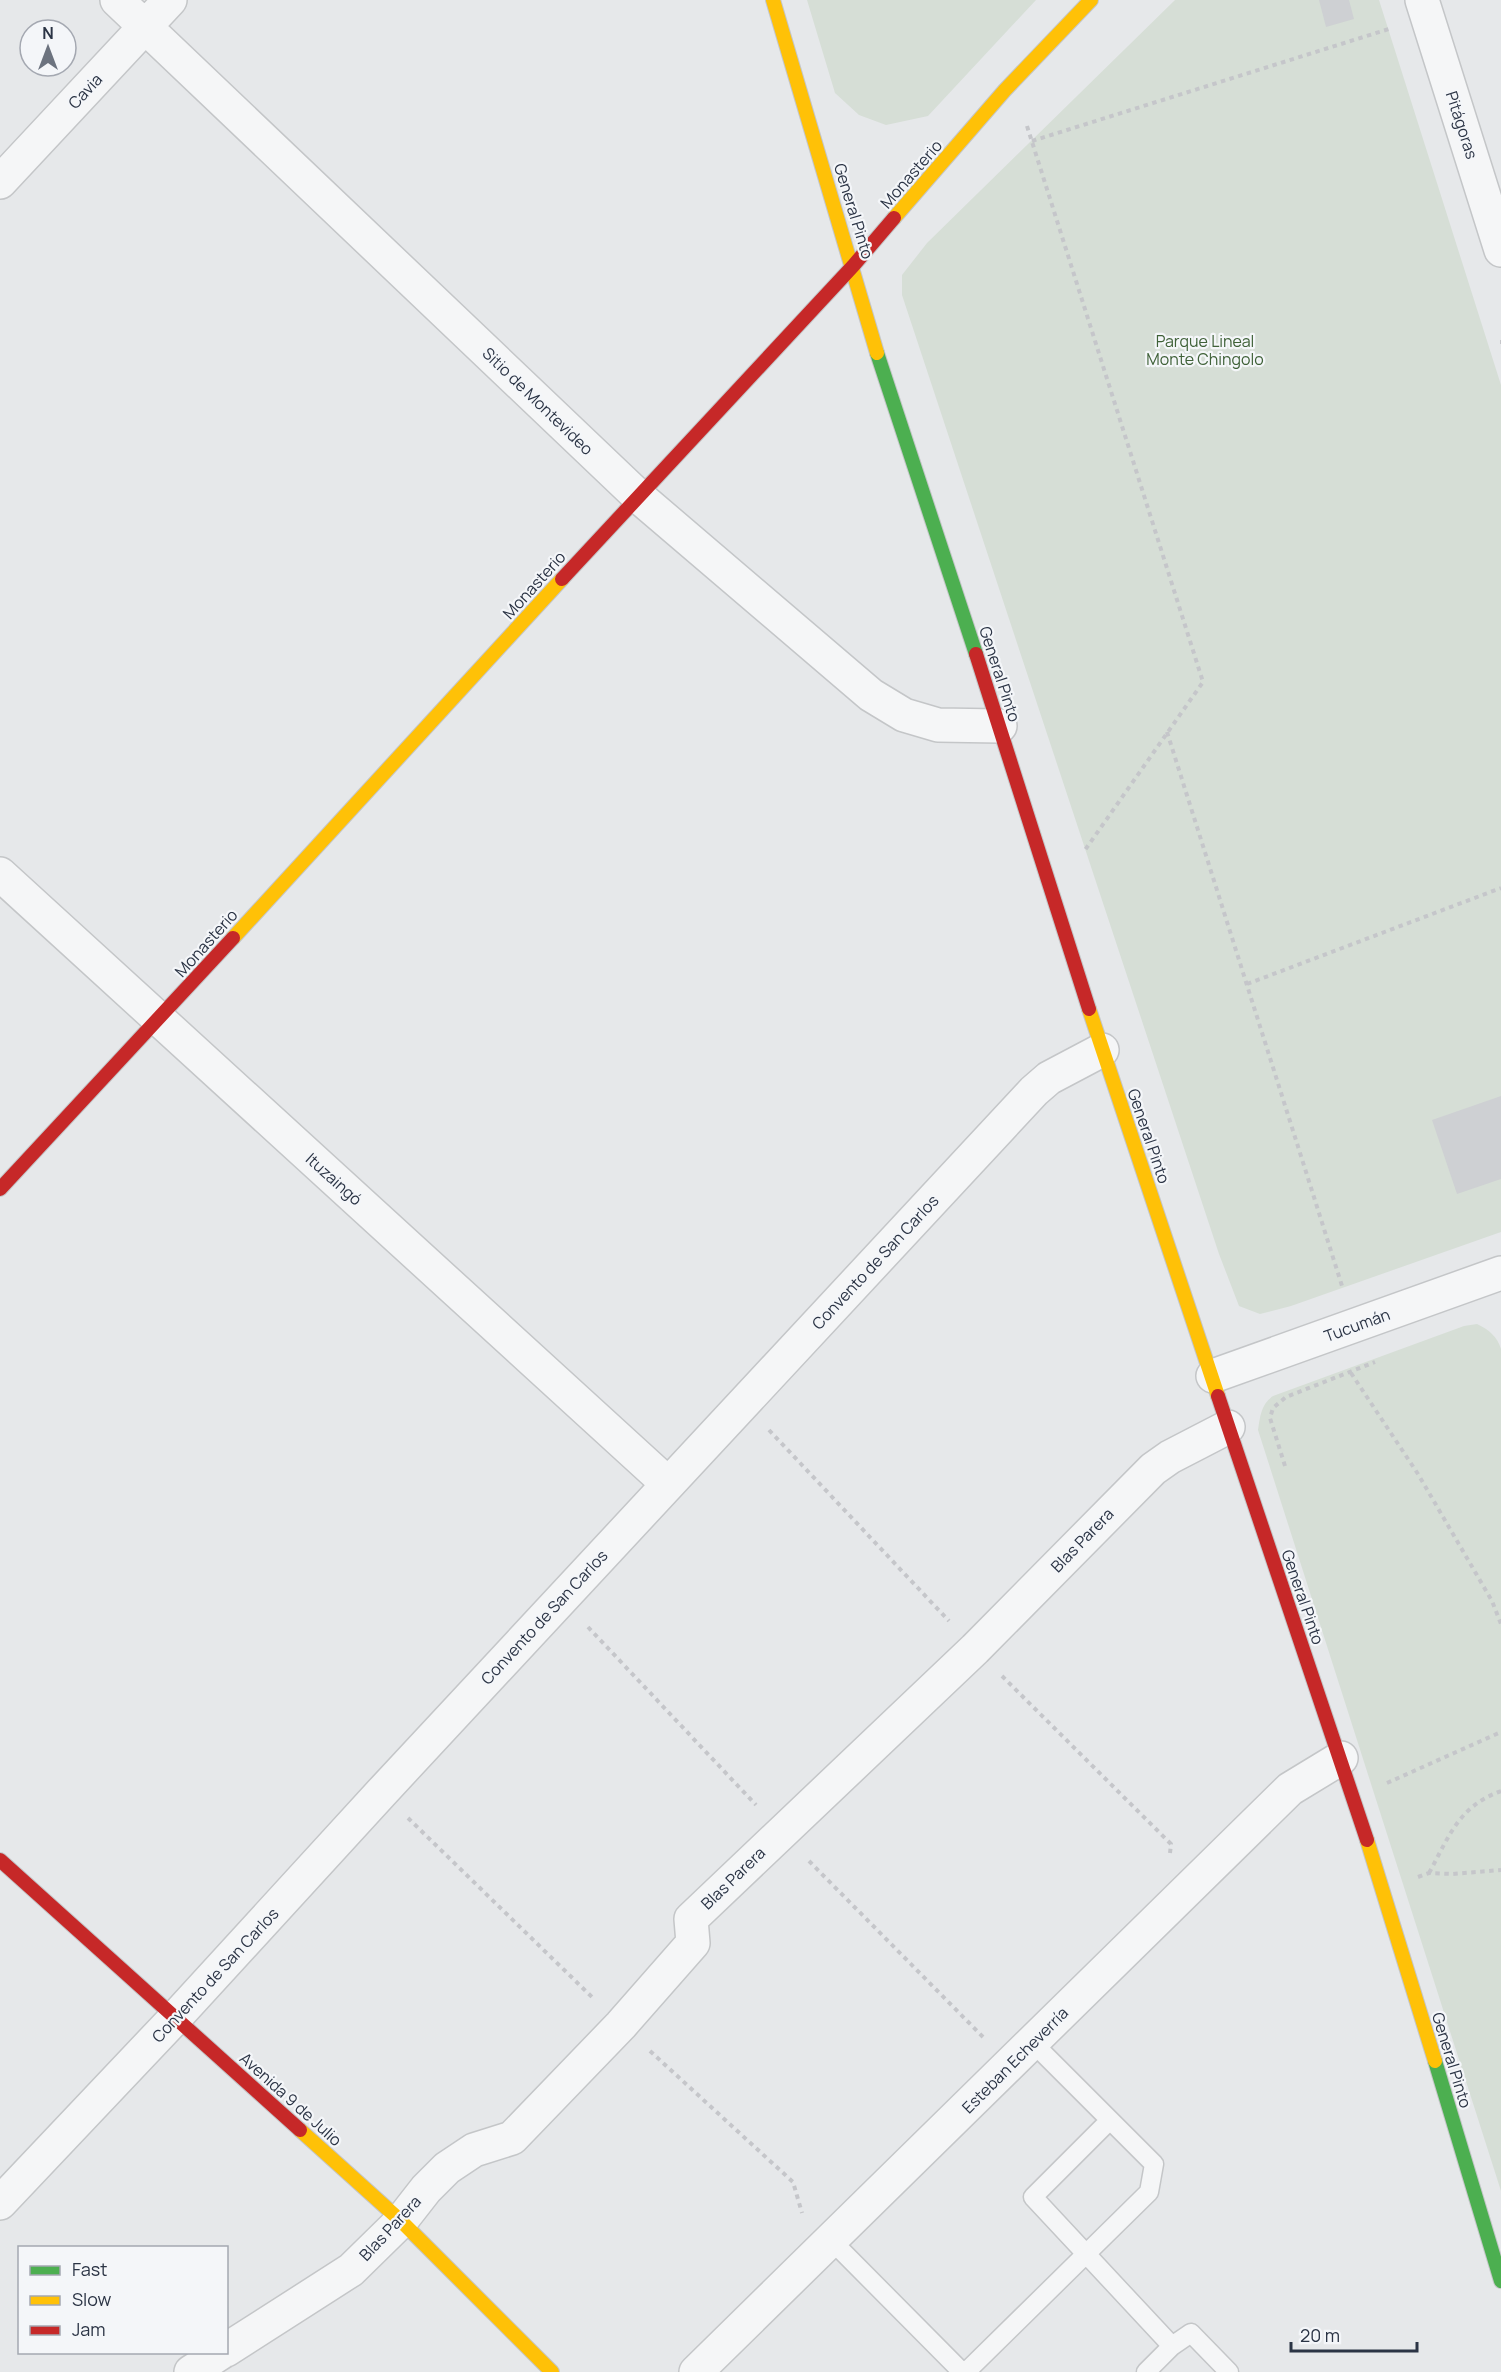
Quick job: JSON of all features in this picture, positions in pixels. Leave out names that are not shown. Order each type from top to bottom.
[{"type":"main road","name":"General Pinto","points":[[772,0],[853,266],[871,333],[1000,726],[1102,1050],[1341,1758],[1384,1892],[1501,2281]]},
{"type":"main road","name":"Monasterio","points":[[0,1189],[853,266],[1005,90],[1091,0]]},
{"type":"main road","name":"Avenida 9 de Julio","points":[[0,1860],[401,2221],[548,2371]]},
{"type":"street","name":"Sitio de Montevideo","points":[[117,0],[638,496],[871,695],[904,715],[938,726],[1000,726]]},
{"type":"street","name":"Cavia","points":[[0,182],[170,0]]},
{"type":"street","name":"Pitágoras","points":[[1422,0],[1501,250]]},
{"type":"street","name":"Ituzaingó","points":[[0,874],[668,1484]]},
{"type":"street","name":"Convento de San Carlos","points":[[0,2203],[176,2017],[1034,1091],[1049,1078],[1102,1050]]},
{"type":"street","name":"Tucumán","points":[[1213,1376],[1501,1273]]},
{"type":"street","name":"Blas Parera","points":[[228,2349],[351,2270],[401,2221],[426,2189],[447,2168],[474,2150],[512,2138],[621,2025],[693,1943],[691,1919],[975,1649],[1153,1469],[1170,1457],[1228,1427]]},
{"type":"street","name":"Esteban Echeverría","points":[[696,2372],[1290,1789],[1341,1758]]},
{"type":"street","points":[[191,2372],[219,2354]]},
{"type":"lane","points":[[830,2239],[964,2372],[1087,2254],[1149,2192],[1154,2164],[1032,2042]]},
{"type":"lane","points":[[1110,2120],[1033,2197],[1172,2346]]},
{"type":"lane","points":[[1146,2372],[1172,2346],[1191,2333],[1229,2372]]},
{"type":"path","points":[[1032,141],[1398,26]]},
{"type":"path","points":[[1027,126],[1203,682],[1085,850]]},
{"type":"path","points":[[1167,732],[1345,1295]]},
{"type":"path","points":[[1247,984],[1501,888]]},
{"type":"path","points":[[1288,1476],[1270,1418],[1273,1408],[1287,1397],[1381,1359]]},
{"type":"path","points":[[1351,1373],[1418,1474],[1492,1601],[1501,1624]]},
{"type":"path","points":[[744,1403],[975,1649],[1171,1844],[1169,1855]]},
{"type":"path","points":[[1353,1796],[1501,1732]]},
{"type":"path","points":[[1501,1791],[1483,1798],[1463,1813],[1429,1873],[1452,1874],[1501,1870]]},
{"type":"green space","points":[[807,0],[1036,0],[928,116],[886,125],[859,115],[835,93]]},
{"type":"green space","name":"Parque Lineal Monte Chingolo","points":[[1175,0],[1379,0],[1501,385],[1501,1232],[1291,1306],[1260,1314],[1239,1306],[1219,1254],[902,295],[902,275],[927,243]]},
{"type":"green space","points":[[1477,1324],[1492,1334],[1501,1349],[1501,2191],[1258,1430],[1260,1416],[1273,1396],[1464,1326]]},
{"type":"building","points":[[1319,0],[1349,0],[1354,19],[1326,27]]},
{"type":"building","points":[[1501,1096],[1501,1179],[1457,1194],[1432,1120]]},
{"type":"traffic: fast","points":[[877,353],[976,654]]},
{"type":"traffic: fast","points":[[1435,2061],[1501,2281]]},
{"type":"traffic: slow","points":[[773,0],[877,353]]},
{"type":"traffic: slow","points":[[894,218],[1005,90],[1091,0]]},
{"type":"traffic: slow","points":[[233,938],[562,579]]},
{"type":"traffic: slow","points":[[1089,1009],[1218,1396]]},
{"type":"traffic: slow","points":[[1367,1840],[1435,2061]]},
{"type":"traffic: slow","points":[[300,2130],[401,2221],[552,2372]]},
{"type":"traffic: jam","points":[[562,579],[853,266],[894,218]]},
{"type":"traffic: jam","points":[[976,654],[1089,1009]]},
{"type":"traffic: jam","points":[[0,1189],[233,938]]},
{"type":"traffic: jam","points":[[1218,1396],[1367,1840]]},
{"type":"traffic: jam","points":[[0,1860],[300,2130]]}]
